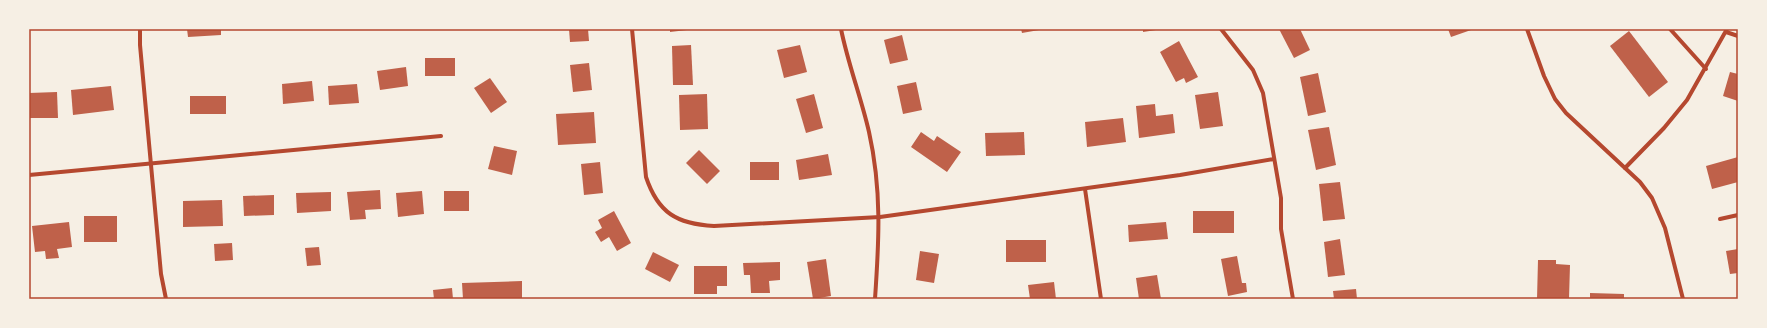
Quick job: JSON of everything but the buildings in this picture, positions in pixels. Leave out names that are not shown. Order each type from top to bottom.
[{"type":"street","points":[[140,29],[140,45],[161,274],[166,299]]},
{"type":"street","points":[[632,29],[646,177],[651,191],[660,205],[682,222],[694,225],[714,226],[880,217],[1086,189],[1274,159]]},
{"type":"street","points":[[841,29],[869,132],[875,166],[880,217],[875,299]]},
{"type":"street","points":[[1221,29],[1242,54],[1258,80],[1263,93],[1281,198],[1282,242],[1293,299]]},
{"type":"street","points":[[1527,29],[1544,76],[1555,99],[1566,113],[1647,190],[1660,214],[1683,299]]},
{"type":"street","points":[[1670,29],[1706,69]]},
{"type":"street","points":[[1625,168],[1678,113],[1706,69],[1726,30],[1738,36]]},
{"type":"street","points":[[29,175],[441,136]]},
{"type":"street","points":[[1086,189],[1101,299]]},
{"type":"street","points":[[1720,220],[1738,215]]}]
